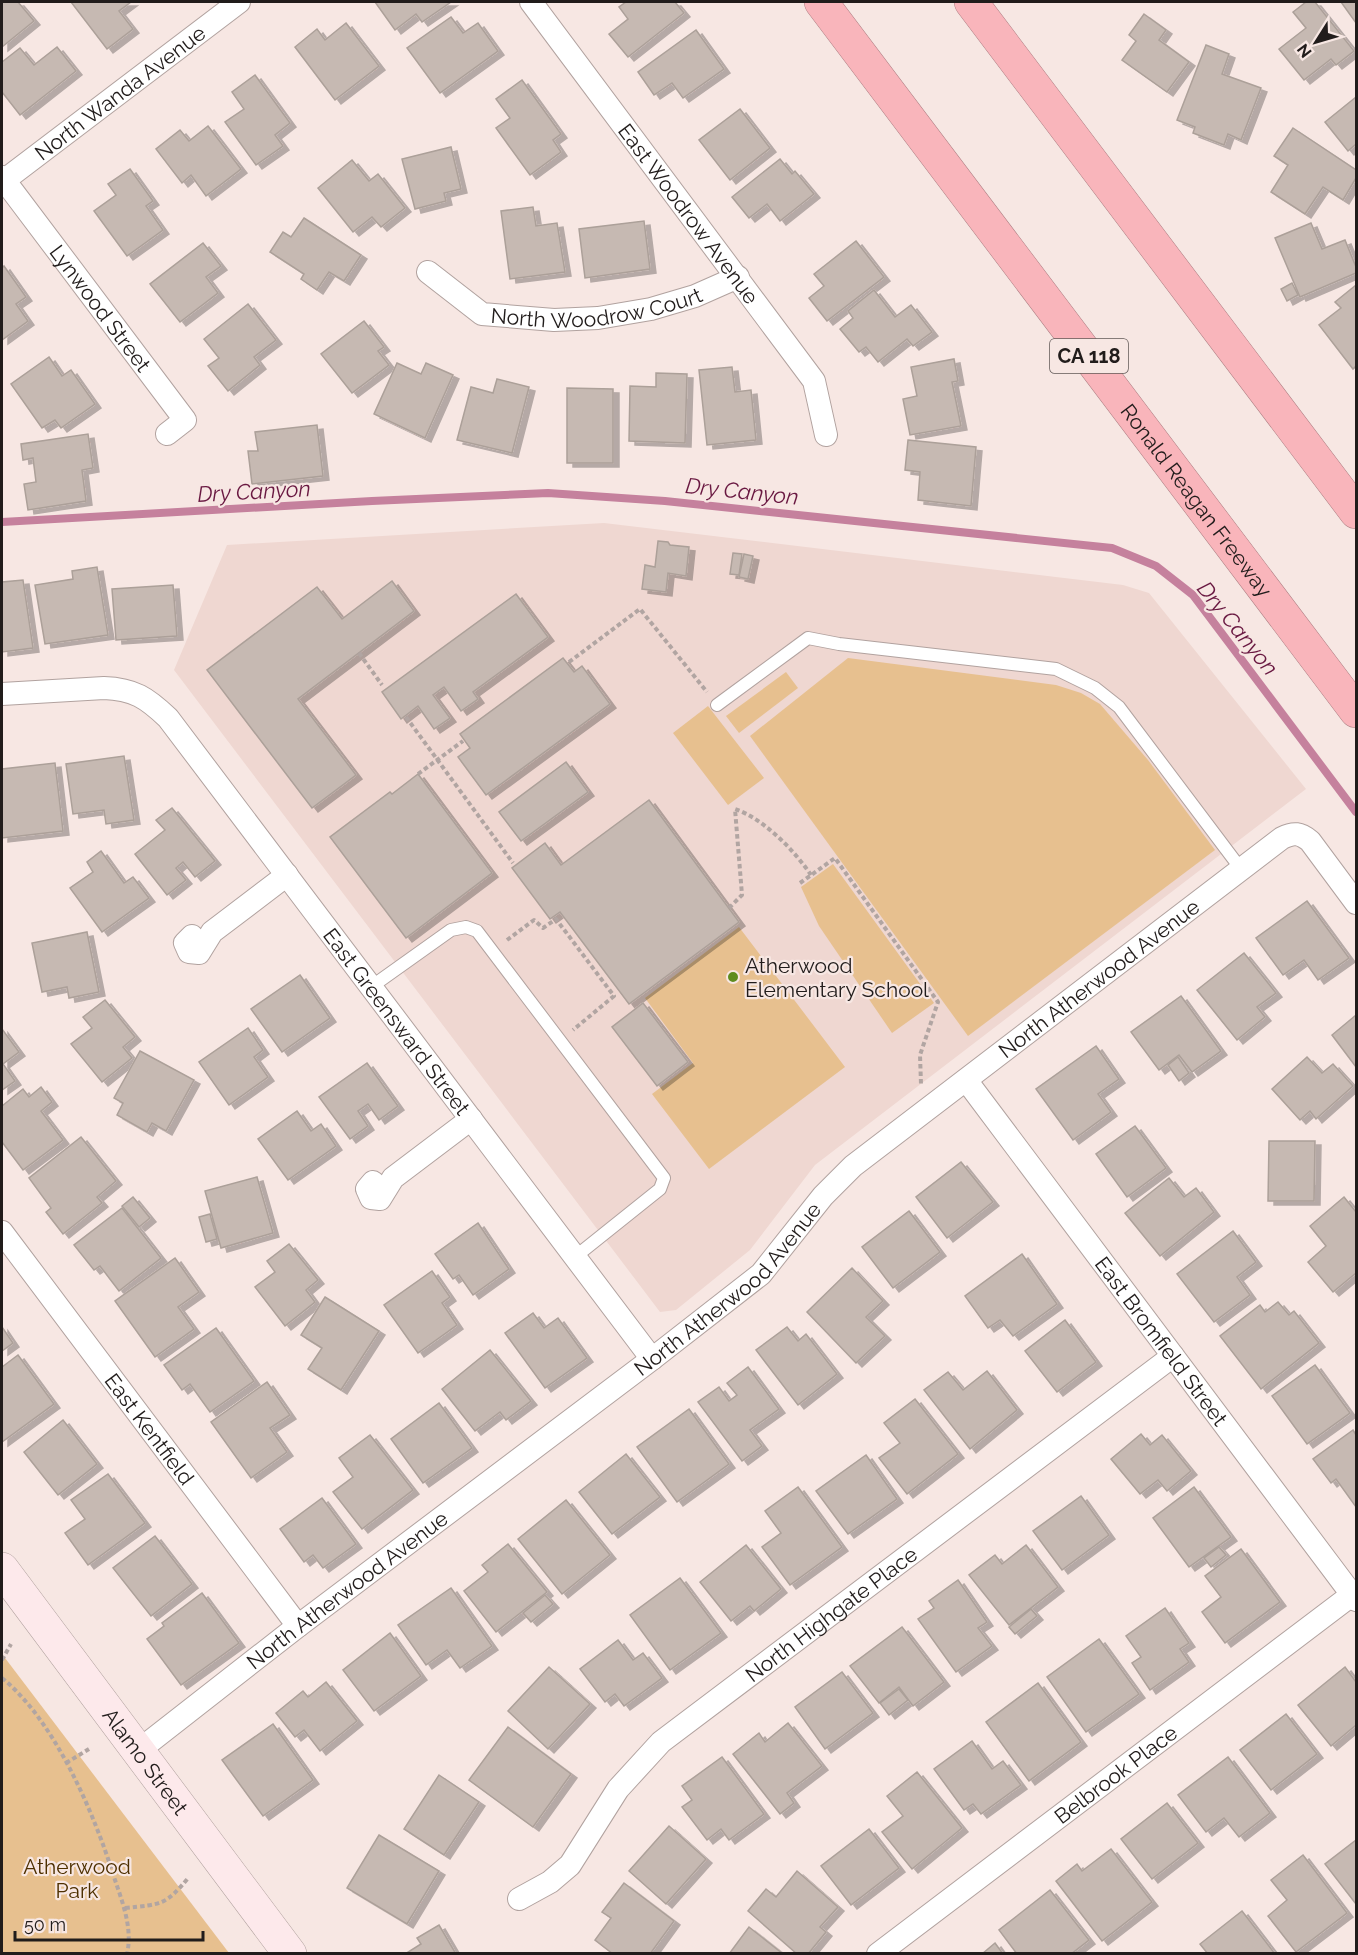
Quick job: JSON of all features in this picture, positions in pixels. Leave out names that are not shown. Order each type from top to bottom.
[{"type":"highway","name":"Ronald Reagan Freeway","points":[[821,2],[1356,711]]},
{"type":"highway","points":[[971,2],[1356,512]]},
{"type":"main road","name":"Alamo Street","points":[[2,1569],[290,1953]]},
{"type":"street","name":"North Wanda Avenue","points":[[2,180],[239,2]]},
{"type":"street","name":"East Woodrow Avenue","points":[[531,2],[814,381],[826,435]]},
{"type":"street","name":"Lynwood Street","points":[[2,180],[185,420],[167,434]]},
{"type":"street","name":"North Woodrow Court","points":[[428,272],[482,314],[554,320],[598,318],[651,309],[695,296],[738,277]]},
{"type":"street","name":"East Greensward Street","points":[[2,694],[119,688],[134,692],[153,703],[168,718],[652,1359]]},
{"type":"street","name":"North Atherwood Avenue","points":[[138,1751],[298,1626],[761,1274],[823,1196],[853,1166],[1282,837],[1292,833],[1302,834],[1310,841],[1356,903]]},
{"type":"street","points":[[192,936],[185,943],[189,952],[199,953],[212,932],[287,874]]},
{"type":"street","name":"East Bromfield Street","points":[[966,1080],[1354,1597]]},
{"type":"street","points":[[373,1182],[367,1189],[371,1198],[380,1199],[393,1178],[471,1119]]},
{"type":"street","name":"East Kentfield","points":[[2,1232],[298,1626]]},
{"type":"street","name":"North Highgate Place","points":[[519,1899],[550,1882],[570,1864],[618,1789],[661,1742],[1173,1356]]},
{"type":"street","name":"Belbrook Place","points":[[878,1953],[1354,1597]]},
{"type":"lane","points":[[717,705],[808,638],[839,644],[1056,669],[1095,688],[1119,707],[1241,869]]},
{"type":"lane","points":[[371,987],[451,930],[466,927],[477,931],[560,1040],[664,1178],[660,1190],[575,1257]]},
{"type":"path","points":[[569,662],[640,609],[717,705]]},
{"type":"path","points":[[359,653],[382,685]]},
{"type":"path","points":[[406,717],[513,863]]},
{"type":"path","points":[[418,774],[463,741]]},
{"type":"path","points":[[729,908],[742,895],[735,809],[750,814],[797,855],[811,875]]},
{"type":"path","points":[[800,883],[835,858],[938,1002],[920,1055],[921,1088]]},
{"type":"path","points":[[492,951],[534,920],[543,928],[556,919],[614,996],[560,1040]]},
{"type":"path","points":[[2,1660],[11,1644]]},
{"type":"path","points":[[2,1678],[18,1691],[77,1781],[103,1842],[125,1908],[130,1942],[128,1953]]},
{"type":"path","points":[[66,1763],[89,1749]]},
{"type":"path","points":[[125,1908],[160,1904],[171,1898],[189,1877]]},
{"type":"shaded area","name":"Atherwood Elementary School","points":[[604,523],[1123,585],[1149,593],[1306,789],[815,1165],[750,1250],[676,1310],[660,1312],[174,670],[227,545]]},
{"type":"green space","points":[[848,658],[1056,685],[1081,693],[1100,704],[1148,760],[1215,850],[968,1036],[750,736]]},
{"type":"green space","points":[[786,672],[798,688],[739,733],[726,716]]},
{"type":"green space","points":[[708,706],[764,778],[728,805],[673,733]]},
{"type":"green space","points":[[833,864],[934,1003],[892,1033],[819,926],[801,887]]},
{"type":"green space","points":[[739,927],[845,1067],[709,1169],[652,1094],[693,1063],[645,998]]},
{"type":"green space","name":"Atherwood Park","points":[[2,1654],[229,1953],[2,1953]]},
{"type":"building","points":[[2,2],[18,2],[34,21],[2,47]]},
{"type":"building","points":[[71,2],[131,2],[119,11],[133,29],[107,49]]},
{"type":"building","points":[[375,2],[451,2],[422,22],[416,14],[395,30]]},
{"type":"building","points":[[626,2],[675,2],[684,13],[628,57],[609,34],[628,19],[619,7]]},
{"type":"building","points":[[1306,2],[1315,2],[1354,51],[1336,65],[1331,59],[1304,80],[1279,49],[1306,28],[1293,12]]},
{"type":"building","points":[[1341,2],[1356,2],[1356,23]]},
{"type":"building","points":[[1144,14],[1166,30],[1159,40],[1189,62],[1167,92],[1122,60],[1136,41],[1129,35]]},
{"type":"building","points":[[451,17],[463,33],[478,23],[498,51],[440,93],[407,48]]},
{"type":"building","points":[[346,23],[379,66],[335,100],[295,47],[317,29],[325,40]]},
{"type":"building","points":[[696,30],[724,69],[683,98],[672,83],[654,95],[638,72]]},
{"type":"building","points":[[1206,45],[1229,54],[1222,74],[1261,88],[1241,140],[1228,134],[1224,145],[1193,133],[1195,127],[1177,120]]},
{"type":"building","points":[[57,47],[76,71],[20,115],[2,92],[2,62],[20,48],[34,65]]},
{"type":"building","points":[[255,75],[290,123],[275,135],[283,146],[256,165],[225,122],[244,109],[232,92]]},
{"type":"building","points":[[522,80],[561,134],[553,140],[561,152],[530,175],[496,128],[510,118],[496,99]]},
{"type":"building","points":[[1356,97],[1356,144],[1348,151],[1325,122]]},
{"type":"building","points":[[740,109],[770,148],[730,180],[699,140]]},
{"type":"building","points":[[208,126],[241,169],[206,196],[191,175],[182,183],[156,149],[180,130],[189,141]]},
{"type":"building","points":[[1293,128],[1356,170],[1356,178],[1343,200],[1323,187],[1305,214],[1271,192],[1288,165],[1274,156]]},
{"type":"building","points":[[451,147],[461,189],[444,193],[446,201],[415,209],[402,159]]},
{"type":"building","points":[[780,159],[792,174],[795,171],[814,194],[780,221],[767,204],[749,218],[732,197]]},
{"type":"building","points":[[352,160],[369,181],[378,174],[405,208],[381,227],[372,217],[353,232],[318,188]]},
{"type":"building","points":[[130,169],[153,201],[146,206],[163,230],[127,256],[94,211],[116,195],[108,184]]},
{"type":"building","points":[[533,207],[536,226],[557,223],[565,272],[510,279],[501,211]]},
{"type":"building","points":[[304,218],[361,255],[344,281],[329,272],[317,290],[301,279],[304,274],[270,252],[283,232],[291,237]]},
{"type":"building","points":[[644,221],[650,269],[585,278],[579,229]]},
{"type":"building","points":[[1311,223],[1322,249],[1345,240],[1356,267],[1356,273],[1300,297],[1275,238]]},
{"type":"building","points":[[856,241],[884,277],[827,321],[809,298],[824,286],[814,274]]},
{"type":"building","points":[[203,243],[221,266],[206,277],[218,293],[180,322],[150,284]]},
{"type":"building","points":[[4,266],[26,297],[16,304],[28,321],[2,340],[2,268]]},
{"type":"building","points":[[1292,283],[1298,295],[1287,301],[1281,289]]},
{"type":"building","points":[[1356,285],[1356,366],[1353,369],[1319,325],[1341,308],[1335,302]]},
{"type":"building","points":[[874,290],[895,317],[911,305],[932,332],[913,346],[907,339],[878,362],[866,347],[859,352],[840,329],[853,318],[848,311]]},
{"type":"building","points":[[248,304],[276,340],[254,357],[260,365],[228,391],[208,366],[219,358],[204,339]]},
{"type":"building","points":[[364,321],[384,347],[378,351],[389,365],[352,393],[321,354]]},
{"type":"building","points":[[49,357],[62,376],[71,370],[95,404],[61,428],[55,420],[42,428],[11,384]]},
{"type":"building","points":[[954,359],[958,381],[952,382],[961,426],[910,435],[903,399],[917,396],[911,367]]},
{"type":"building","points":[[397,363],[421,374],[426,363],[453,375],[425,438],[374,414]]},
{"type":"building","points":[[732,367],[735,392],[751,390],[756,440],[707,445],[699,370]]},
{"type":"building","points":[[656,373],[687,374],[685,443],[629,441],[630,386],[656,387]]},
{"type":"building","points":[[497,379],[529,387],[512,453],[457,440],[471,387],[493,393]]},
{"type":"building","points":[[567,388],[613,389],[613,463],[567,463]]},
{"type":"building","points":[[317,425],[323,476],[252,484],[248,451],[258,451],[255,432]]},
{"type":"building","points":[[88,434],[93,468],[82,470],[86,501],[28,510],[24,484],[36,482],[33,458],[23,460],[21,444]]},
{"type":"building","points":[[908,440],[976,447],[971,506],[918,500],[920,472],[905,470]]},
{"type":"building","points":[[658,541],[689,547],[686,576],[668,573],[666,592],[642,589],[645,565],[655,567]]},
{"type":"building","points":[[733,553],[742,554],[739,575],[730,574]]},
{"type":"building","points":[[744,554],[753,556],[748,579],[739,577]]},
{"type":"building","points":[[97,567],[108,635],[45,644],[35,585],[73,579],[72,571]]},
{"type":"building","points":[[23,580],[33,648],[2,652],[2,582]]},
{"type":"building","points":[[392,581],[414,611],[298,699],[356,775],[312,808],[207,670],[317,587],[342,619]]},
{"type":"building","points":[[173,585],[177,636],[116,640],[112,589]]},
{"type":"building","points":[[516,594],[548,637],[473,692],[478,699],[461,711],[444,687],[433,695],[450,718],[434,729],[418,706],[401,719],[382,692]]},
{"type":"building","points":[[563,658],[574,672],[582,666],[610,704],[486,795],[458,757],[470,748],[460,734]]},
{"type":"building","points":[[124,756],[134,820],[106,824],[104,810],[73,814],[66,764]]},
{"type":"building","points":[[566,762],[588,792],[521,841],[499,812]]},
{"type":"building","points":[[55,763],[63,831],[2,838],[2,769]]},
{"type":"building","points":[[418,774],[492,873],[406,938],[330,837]]},
{"type":"building","points":[[649,800],[739,922],[629,1004],[560,912],[550,919],[512,868],[545,843],[561,865]]},
{"type":"building","points":[[172,808],[215,861],[195,877],[183,862],[176,868],[186,880],[167,895],[135,854],[165,830],[156,820]]},
{"type":"building","points":[[101,851],[124,883],[133,877],[149,898],[102,932],[70,888],[93,872],[87,862]]},
{"type":"building","points":[[1307,901],[1349,958],[1318,980],[1304,960],[1283,975],[1256,938]]},
{"type":"building","points":[[87,932],[99,992],[69,998],[67,987],[42,992],[32,943]]},
{"type":"building","points":[[1244,953],[1276,993],[1257,1007],[1265,1017],[1237,1040],[1197,990]]},
{"type":"building","points":[[300,975],[330,1018],[282,1052],[251,1009]]},
{"type":"building","points":[[1181,996],[1221,1051],[1192,1072],[1179,1055],[1159,1070],[1131,1032]]},
{"type":"building","points":[[105,1000],[135,1037],[123,1047],[132,1058],[102,1082],[71,1044],[92,1028],[83,1017]]},
{"type":"building","points":[[643,1003],[688,1062],[657,1086],[612,1027]]},
{"type":"building","points":[[1356,1015],[1356,1067],[1332,1035]]},
{"type":"building","points":[[248,1028],[263,1050],[254,1057],[268,1077],[229,1105],[199,1062]]},
{"type":"building","points":[[2,1029],[19,1052],[3,1064],[15,1081],[2,1090]]},
{"type":"building","points":[[1096,1046],[1119,1079],[1098,1094],[1111,1112],[1073,1140],[1036,1089]]},
{"type":"building","points":[[140,1051],[194,1080],[166,1131],[152,1123],[147,1132],[117,1115],[123,1103],[114,1098]]},
{"type":"building","points":[[1178,1057],[1189,1073],[1179,1081],[1168,1065]]},
{"type":"building","points":[[1307,1057],[1322,1073],[1333,1064],[1353,1086],[1316,1119],[1310,1111],[1300,1120],[1272,1089]]},
{"type":"building","points":[[367,1063],[398,1106],[379,1120],[368,1104],[358,1111],[368,1126],[350,1139],[319,1097]]},
{"type":"building","points":[[41,1087],[52,1102],[41,1111],[63,1140],[23,1170],[2,1142],[2,1106],[23,1089],[29,1097]]},
{"type":"building","points":[[297,1111],[311,1131],[321,1124],[336,1146],[288,1180],[258,1139]]},
{"type":"building","points":[[1135,1126],[1166,1168],[1127,1197],[1096,1154]]},
{"type":"building","points":[[81,1137],[116,1181],[97,1197],[102,1203],[63,1234],[46,1212],[51,1208],[29,1178]]},
{"type":"building","points":[[1269,1141],[1315,1141],[1314,1201],[1268,1201]]},
{"type":"building","points":[[961,1162],[993,1202],[947,1238],[916,1197]]},
{"type":"building","points":[[257,1177],[273,1233],[221,1248],[205,1191]]},
{"type":"building","points":[[1169,1178],[1184,1197],[1196,1188],[1214,1212],[1160,1256],[1125,1213]]},
{"type":"building","points":[[133,1197],[150,1218],[139,1227],[122,1206]]},
{"type":"building","points":[[1344,1197],[1356,1212],[1356,1273],[1333,1292],[1308,1262],[1326,1246],[1310,1226]]},
{"type":"building","points":[[122,1208],[161,1258],[119,1291],[100,1266],[94,1270],[74,1245]]},
{"type":"building","points":[[909,1211],[940,1252],[893,1288],[862,1247]]},
{"type":"building","points":[[210,1214],[217,1239],[206,1242],[199,1217]]},
{"type":"building","points":[[478,1223],[509,1269],[473,1295],[459,1275],[453,1279],[435,1254]]},
{"type":"building","points":[[1233,1231],[1256,1262],[1237,1277],[1250,1295],[1214,1322],[1177,1274]]},
{"type":"building","points":[[289,1244],[318,1280],[306,1290],[315,1302],[285,1326],[255,1287],[275,1272],[267,1261]]},
{"type":"building","points":[[1022,1254],[1057,1304],[1013,1336],[1000,1320],[988,1328],[965,1296]]},
{"type":"building","points":[[175,1258],[199,1292],[178,1307],[194,1329],[155,1357],[115,1301]]},
{"type":"building","points":[[852,1268],[883,1301],[866,1317],[885,1336],[856,1363],[807,1312]]},
{"type":"building","points":[[432,1271],[450,1297],[442,1303],[457,1325],[418,1353],[384,1305]]},
{"type":"building","points":[[325,1297],[379,1331],[341,1390],[308,1369],[322,1348],[301,1335]]},
{"type":"building","points":[[1278,1302],[1289,1315],[1294,1311],[1319,1343],[1261,1389],[1220,1336],[1260,1305],[1265,1312]]},
{"type":"building","points":[[533,1313],[544,1328],[558,1318],[587,1358],[545,1388],[505,1333]]},
{"type":"building","points":[[1065,1320],[1096,1362],[1057,1392],[1025,1351]]},
{"type":"building","points":[[2,1327],[13,1343],[2,1351]]},
{"type":"building","points":[[787,1327],[798,1341],[806,1334],[837,1374],[798,1405],[756,1350]]},
{"type":"building","points":[[216,1328],[254,1381],[210,1412],[190,1384],[182,1390],[164,1365]]},
{"type":"building","points":[[490,1350],[531,1401],[506,1420],[500,1412],[475,1431],[442,1389]]},
{"type":"building","points":[[18,1355],[54,1404],[2,1442],[2,1367]]},
{"type":"building","points":[[1315,1365],[1350,1413],[1307,1444],[1272,1396]]},
{"type":"building","points":[[748,1367],[779,1409],[750,1430],[762,1446],[742,1461],[698,1402],[719,1387],[729,1401],[737,1395],[727,1383]]},
{"type":"building","points":[[987,1371],[1017,1410],[970,1449],[924,1390],[948,1372],[963,1390]]},
{"type":"building","points":[[267,1382],[290,1415],[270,1428],[287,1452],[251,1478],[211,1422]]},
{"type":"building","points":[[915,1399],[958,1454],[907,1494],[879,1458],[900,1443],[884,1423]]},
{"type":"building","points":[[439,1403],[472,1448],[423,1483],[391,1439]]},
{"type":"building","points":[[689,1409],[729,1464],[677,1502],[637,1447]]},
{"type":"building","points":[[63,1420],[97,1464],[58,1495],[24,1452]]},
{"type":"building","points":[[1353,1430],[1356,1435],[1356,1507],[1336,1479],[1331,1483],[1313,1459]]},
{"type":"building","points":[[1141,1434],[1150,1445],[1162,1435],[1191,1471],[1167,1491],[1158,1480],[1140,1494],[1111,1459]]},
{"type":"building","points":[[370,1435],[413,1490],[362,1529],[333,1492],[353,1477],[339,1458]]},
{"type":"building","points":[[626,1454],[660,1497],[612,1534],[579,1492]]},
{"type":"building","points":[[866,1455],[897,1499],[848,1534],[816,1491]]},
{"type":"building","points":[[108,1474],[145,1523],[88,1565],[65,1533],[85,1519],[71,1500]]},
{"type":"building","points":[[798,1487],[842,1547],[790,1585],[762,1547],[781,1533],[765,1511]]},
{"type":"building","points":[[1194,1487],[1231,1537],[1189,1567],[1153,1518]]},
{"type":"building","points":[[1081,1496],[1109,1535],[1062,1570],[1033,1531]]},
{"type":"building","points":[[322,1498],[356,1544],[323,1568],[313,1555],[304,1562],[280,1529]]},
{"type":"building","points":[[566,1500],[610,1555],[562,1594],[518,1539]]},
{"type":"building","points":[[155,1536],[192,1584],[151,1616],[113,1568]]},
{"type":"building","points":[[508,1544],[547,1592],[496,1632],[464,1591],[488,1572],[482,1565]]},
{"type":"building","points":[[746,1545],[781,1589],[754,1611],[750,1606],[731,1621],[700,1582]]},
{"type":"building","points":[[1026,1545],[1058,1587],[1009,1625],[969,1575],[995,1555],[1002,1564]]},
{"type":"building","points":[[1219,1547],[1226,1555],[1211,1567],[1204,1558]]},
{"type":"building","points":[[1241,1549],[1280,1602],[1225,1643],[1202,1612],[1221,1597],[1205,1576]]},
{"type":"building","points":[[680,1578],[721,1633],[670,1670],[630,1615]]},
{"type":"building","points":[[958,1580],[987,1622],[978,1628],[992,1646],[956,1672],[918,1619],[934,1608],[929,1601]]},
{"type":"building","points":[[451,1588],[492,1646],[460,1668],[447,1650],[426,1665],[398,1625]]},
{"type":"building","points":[[202,1593],[239,1643],[181,1685],[147,1639],[164,1626],[162,1623]]},
{"type":"building","points":[[545,1595],[553,1604],[531,1622],[523,1613]]},
{"type":"building","points":[[1165,1608],[1189,1643],[1180,1649],[1189,1662],[1150,1690],[1132,1663],[1141,1657],[1126,1636]]},
{"type":"building","points":[[1031,1609],[1037,1616],[1015,1634],[1009,1627]]},
{"type":"building","points":[[902,1627],[944,1682],[913,1706],[899,1687],[879,1703],[850,1666]]},
{"type":"building","points":[[390,1633],[421,1676],[374,1711],[343,1670]]},
{"type":"building","points":[[1099,1639],[1139,1694],[1086,1732],[1047,1677]]},
{"type":"building","points":[[618,1640],[633,1660],[643,1653],[662,1678],[624,1706],[615,1694],[605,1702],[580,1669]]},
{"type":"building","points":[[549,1667],[590,1704],[548,1749],[508,1711]]},
{"type":"building","points":[[1345,1667],[1356,1682],[1356,1725],[1331,1746],[1298,1705]]},
{"type":"building","points":[[842,1672],[873,1713],[825,1749],[795,1707]]},
{"type":"building","points":[[326,1682],[357,1721],[320,1751],[304,1730],[295,1737],[276,1713],[303,1691],[308,1697]]},
{"type":"building","points":[[1038,1683],[1081,1742],[1029,1781],[986,1722]]},
{"type":"building","points":[[899,1689],[908,1700],[889,1715],[880,1703]]},
{"type":"building","points":[[1286,1714],[1317,1754],[1271,1790],[1240,1750]]},
{"type":"building","points":[[788,1723],[822,1766],[787,1793],[794,1803],[780,1814],[733,1754],[759,1733],[765,1742]]},
{"type":"building","points":[[273,1724],[313,1780],[263,1816],[222,1760]]},
{"type":"building","points":[[508,1727],[571,1774],[533,1827],[469,1780]]},
{"type":"building","points":[[972,1741],[992,1769],[1003,1761],[1021,1785],[981,1814],[973,1804],[964,1810],[934,1769]]},
{"type":"building","points":[[722,1757],[764,1814],[729,1840],[721,1829],[707,1840],[682,1807],[692,1800],[682,1786]]},
{"type":"building","points":[[1228,1757],[1270,1813],[1239,1837],[1224,1818],[1206,1832],[1178,1795]]},
{"type":"building","points":[[917,1772],[962,1828],[912,1869],[882,1832],[903,1816],[887,1796]]},
{"type":"building","points":[[439,1775],[479,1802],[444,1855],[404,1829]]},
{"type":"building","points":[[1167,1803],[1198,1843],[1152,1879],[1121,1839]]},
{"type":"building","points":[[669,1826],[706,1859],[666,1904],[629,1871]]},
{"type":"building","points":[[869,1829],[899,1868],[851,1905],[821,1866]]},
{"type":"building","points":[[379,1835],[439,1871],[407,1924],[347,1888]]},
{"type":"building","points":[[1356,1840],[1356,1904],[1325,1864]]},
{"type":"building","points":[[1111,1849],[1152,1902],[1102,1941],[1056,1881],[1077,1864],[1082,1871]]},
{"type":"building","points":[[1303,1855],[1347,1913],[1296,1952],[1268,1916],[1287,1900],[1271,1880]]},
{"type":"building","points":[[797,1871],[838,1907],[820,1927],[826,1932],[808,1954],[797,1954],[748,1911],[766,1889],[776,1897]]},
{"type":"building","points":[[624,1883],[674,1921],[650,1954],[613,1954],[595,1940],[611,1918],[602,1912]]},
{"type":"building","points":[[1050,1890],[1089,1940],[1071,1954],[1017,1954],[999,1930]]},
{"type":"building","points":[[1242,1911],[1275,1954],[1208,1954],[1200,1944]]},
{"type":"building","points":[[439,1925],[456,1954],[405,1954],[421,1944],[417,1938]]},
{"type":"building","points":[[749,1927],[783,1954],[729,1954]]},
{"type":"building","points":[[995,1943],[1003,1954],[982,1954]]},
{"type":"waterway","name":"Dry Canyon","points":[[2,522],[548,493],[665,501],[1112,548],[1156,566],[1193,595],[1356,812]]},
{"type":"place","name":"Atherwood Elementary School","points":[[733,977]]}]
